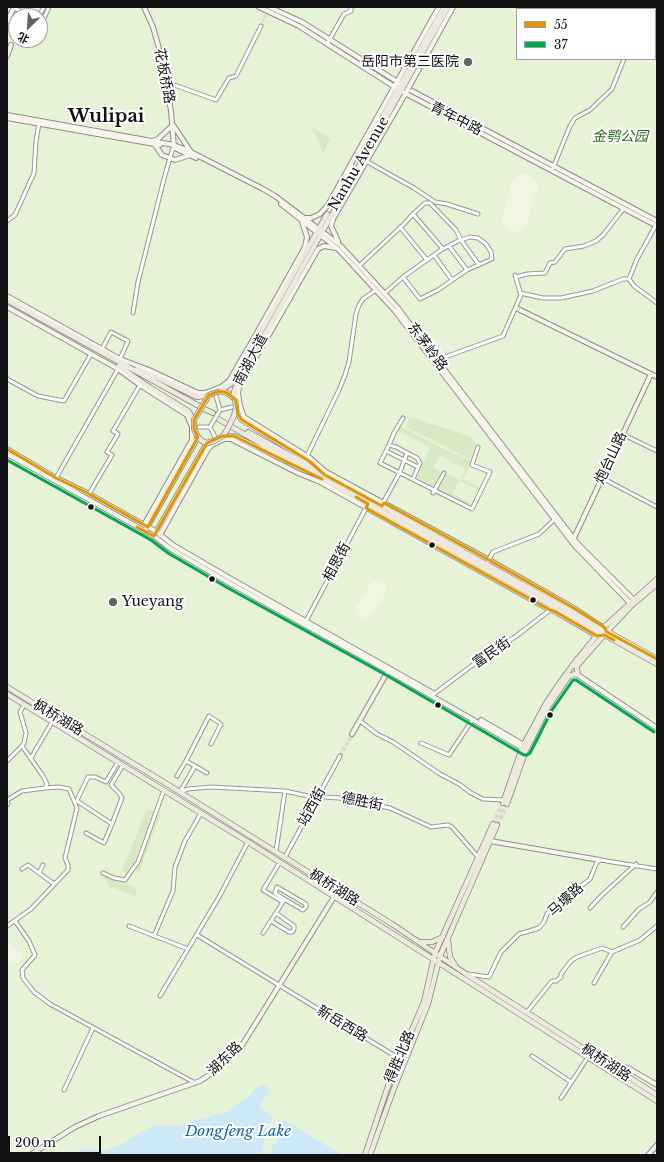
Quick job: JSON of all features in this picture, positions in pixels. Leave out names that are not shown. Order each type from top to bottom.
[{"type":"main road","points":[[7,22],[14,7]]},
{"type":"main road","name":"花板桥路","points":[[144,7],[153,27],[162,59],[173,125],[174,147]]},
{"type":"main road","name":"青年中路","points":[[259,7],[329,42],[402,88],[657,224]]},
{"type":"main road","name":"青年中路","points":[[269,7],[302,22],[329,42]]},
{"type":"main road","points":[[439,7],[402,88],[366,161],[333,220],[331,226],[339,247],[324,246],[318,249],[239,388],[240,406],[244,417],[307,456],[326,472],[488,562],[657,664]]},
{"type":"main road","name":"Nanhu Avenue","points":[[402,88],[444,7]]},
{"type":"main road","name":"Nanhu Avenue","points":[[269,321],[448,7]]},
{"type":"main road","points":[[305,218],[311,218],[320,214],[328,205],[453,7]]},
{"type":"main road","name":"青年中路","points":[[402,88],[553,168],[624,208],[657,224]]},
{"type":"main road","name":"东茅岭路","points":[[7,117],[174,147],[263,189],[305,218],[319,232]]},
{"type":"main road","points":[[173,125],[190,154],[176,160],[162,155],[153,143],[173,125]]},
{"type":"main road","name":"东茅岭路","points":[[190,154],[274,198],[298,218],[339,247],[359,266],[397,307],[572,540]]},
{"type":"main road","points":[[119,364],[149,370],[198,393],[221,387],[229,381],[305,247],[307,242],[307,233],[303,224],[298,218]]},
{"type":"main road","name":"东茅岭路","points":[[339,247],[395,311],[554,520],[633,602]]},
{"type":"main road","points":[[7,296],[102,348],[140,385],[187,415],[191,422],[193,433],[192,440],[146,528]]},
{"type":"main road","points":[[7,301],[212,415]]},
{"type":"main road","points":[[7,307],[91,354],[154,376],[197,396],[209,395],[220,391],[232,383],[269,321]]},
{"type":"main road","points":[[516,308],[657,377]]},
{"type":"main road","name":"南湖大道","points":[[235,399],[234,392],[236,386],[269,321]]},
{"type":"main road","points":[[119,364],[149,387],[188,411],[194,420]]},
{"type":"main road","name":"炮台山路","points":[[572,540],[651,374]]},
{"type":"main road","points":[[220,391],[228,393],[235,399],[230,424],[223,436]]},
{"type":"main road","points":[[209,395],[194,420],[194,429],[202,441],[207,443],[223,436],[234,436],[383,504]]},
{"type":"main road","points":[[234,408],[242,420],[309,461],[324,477]]},
{"type":"main road","points":[[219,418],[228,423]]},
{"type":"main road","points":[[233,426],[324,477],[367,506],[426,541],[586,629],[591,634],[591,642]]},
{"type":"main road","points":[[146,528],[198,437]]},
{"type":"main road","points":[[157,534],[208,449],[218,442],[228,439],[234,440],[367,506],[602,632],[657,659]]},
{"type":"main road","points":[[157,534],[207,443]]},
{"type":"main road","points":[[7,449],[56,478],[90,494],[146,528]]},
{"type":"main road","points":[[7,454],[157,534],[173,545],[434,694],[525,748]]},
{"type":"main road","points":[[157,534],[171,549],[231,584],[525,748]]},
{"type":"main road","points":[[421,534],[426,541]]},
{"type":"main road","points":[[445,547],[447,553]]},
{"type":"main road","points":[[505,802],[525,748],[545,705],[563,678],[591,642],[657,579]]},
{"type":"main road","points":[[633,602],[657,584]]},
{"type":"main road","points":[[586,629],[602,632]]},
{"type":"main road","points":[[525,748],[548,707],[602,632]]},
{"type":"main road","points":[[578,659],[578,675]]},
{"type":"main road","points":[[352,734],[388,671]]},
{"type":"main road","points":[[563,678],[575,674],[578,675],[657,728]]},
{"type":"main road","name":"枫桥湖路","points":[[7,686],[276,851],[527,1012],[657,1100]]},
{"type":"main road","name":"枫桥湖路","points":[[7,694],[248,842],[588,1057],[594,1058],[620,1072],[657,1095]]},
{"type":"main road","points":[[437,955],[445,937],[490,840],[495,824],[478,857],[445,937],[450,957],[455,966]]},
{"type":"main road","points":[[490,840],[600,860]]},
{"type":"main road","name":"湖东路","points":[[30,1155],[75,1127],[99,1116],[195,1083],[207,1078],[217,1070],[240,1047],[334,896]]},
{"type":"main road","points":[[417,941],[432,942],[445,937]]},
{"type":"main road","name":"得胜北路","points":[[365,1155],[388,1086],[424,1002],[434,959],[437,955]]},
{"type":"main road","name":"得胜北路","points":[[370,1155],[393,1091],[428,1004],[439,962],[437,955]]},
{"type":"main road","points":[[620,1072],[623,1067],[628,1068],[657,1085]]},
{"type":"main road","points":[[648,1155],[657,1145]]},
{"type":"street","points":[[329,42],[344,14],[351,11],[351,7]]},
{"type":"street","points":[[166,82],[216,100],[229,78],[236,76],[261,26]]},
{"type":"street","points":[[553,168],[570,126],[575,118],[590,110],[612,89],[624,60]]},
{"type":"street","points":[[7,221],[14,215],[34,173],[36,140],[39,122]]},
{"type":"street","points":[[133,313],[138,282],[174,147]]},
{"type":"street","points":[[366,161],[414,188],[435,202],[447,204],[478,214]]},
{"type":"street","points":[[359,266],[425,203],[430,203],[456,230],[461,240],[479,265]]},
{"type":"street","points":[[436,360],[503,336],[521,295],[516,276],[545,272],[550,263],[555,262],[565,249],[584,246],[596,241],[604,235],[624,208]]},
{"type":"street","points":[[413,214],[443,249]]},
{"type":"street","points":[[629,279],[637,259],[657,224]]},
{"type":"street","points":[[400,227],[427,260]]},
{"type":"street","points":[[384,293],[403,277],[443,249],[470,236],[478,238],[486,244],[491,252],[492,258],[467,270],[438,290],[420,299],[403,277]]},
{"type":"street","points":[[448,246],[467,270]]},
{"type":"street","points":[[434,255],[452,280]]},
{"type":"street","points":[[520,293],[543,298],[560,298],[593,291],[623,279],[629,279]]},
{"type":"street","points":[[629,279],[634,286],[657,303]]},
{"type":"street","points":[[307,456],[339,390],[345,374],[349,362],[356,314],[359,305],[376,290]]},
{"type":"street","points":[[56,478],[119,364],[128,341],[111,332],[102,348]]},
{"type":"street","points":[[7,379],[38,396],[64,401],[91,354]]},
{"type":"street","points":[[90,494],[112,455],[107,452],[118,434],[113,431],[140,385]]},
{"type":"street","points":[[210,427],[220,410],[216,396]]},
{"type":"street","points":[[220,410],[234,408]]},
{"type":"street","points":[[403,418],[380,463],[400,472],[434,492],[472,509],[490,472],[472,465],[478,447]]},
{"type":"street","points":[[199,427],[210,427]]},
{"type":"street","points":[[210,427],[215,437]]},
{"type":"street","points":[[622,434],[657,451]]},
{"type":"street","points":[[389,445],[417,458],[420,463],[413,479]]},
{"type":"street","points":[[386,451],[418,467]]},
{"type":"street","points":[[383,504],[400,472],[407,453]]},
{"type":"street","points":[[434,492],[444,473]]},
{"type":"street","points":[[602,478],[657,507]]},
{"type":"street","name":"相思街","points":[[306,621],[367,506]]},
{"type":"street","points":[[488,562],[493,552],[539,534],[554,520]]},
{"type":"street","name":"富民街","points":[[434,694],[482,658],[515,637],[550,610]]},
{"type":"street","points":[[7,761],[22,746],[26,733],[20,712],[24,705]]},
{"type":"street","points":[[177,776],[209,716],[222,724],[211,744]]},
{"type":"street","points":[[421,743],[443,754],[449,755],[473,719]]},
{"type":"street","points":[[360,721],[440,774],[477,796],[483,799],[505,802]]},
{"type":"street","points":[[31,758],[52,722]]},
{"type":"street","points":[[22,746],[47,784],[45,788]]},
{"type":"street","name":"站西街","points":[[285,857],[340,756]]},
{"type":"street","points":[[186,761],[207,773]]},
{"type":"street","points":[[106,782],[118,762]]},
{"type":"street","points":[[111,786],[123,765]]},
{"type":"street","points":[[180,792],[195,766]]},
{"type":"street","points":[[86,833],[104,843],[112,824],[122,798],[119,792],[106,782],[95,777],[88,777],[77,801],[112,824]]},
{"type":"street","points":[[7,806],[7,800],[22,791],[59,787],[69,790],[77,808],[65,858],[68,865],[68,870],[31,909],[7,926]]},
{"type":"street","name":"德胜街","points":[[180,792],[188,789],[211,787],[285,791],[308,796],[318,795],[361,801],[390,808],[431,827],[448,825],[456,831],[478,857]]},
{"type":"street","points":[[103,873],[114,878],[125,880],[138,862],[164,790]]},
{"type":"street","points":[[276,851],[285,791]]},
{"type":"street","points":[[154,936],[172,891],[175,867],[184,841],[200,813]]},
{"type":"street","points":[[160,996],[219,897],[248,842]]},
{"type":"street","points":[[600,860],[657,868]]},
{"type":"street","name":"马壕路","points":[[466,974],[489,977],[501,952],[519,934],[538,928],[544,922],[551,909],[590,879],[597,862],[600,860]]},
{"type":"street","points":[[280,862],[264,890],[303,910],[306,907],[306,904],[277,887],[276,893],[284,900]]},
{"type":"street","points":[[590,908],[636,864]]},
{"type":"street","points":[[22,869],[28,865],[54,884]]},
{"type":"street","points":[[39,873],[43,865]]},
{"type":"street","points":[[623,927],[639,909],[650,902],[657,892]]},
{"type":"street","points":[[263,933],[284,900]]},
{"type":"street","points":[[271,921],[289,932],[292,932],[294,926],[276,914]]},
{"type":"street","points":[[15,921],[29,941],[35,955],[22,970],[23,978],[34,992],[50,1004],[195,1083]]},
{"type":"street","points":[[129,926],[188,949]]},
{"type":"street","points":[[594,983],[612,952],[640,940],[657,926]]},
{"type":"street","name":"新岳西路","points":[[197,935],[400,1059],[404,1063]]},
{"type":"street","points":[[527,1012],[552,981],[556,981],[561,977],[561,974],[571,961],[577,957],[602,948],[612,952]]},
{"type":"street","points":[[64,1090],[93,1028]]},
{"type":"street","points":[[532,1056],[571,1082]]},
{"type":"street","points":[[561,1098],[588,1057]]},
{"type":"green space","name":"金鹗公园","points":[[7,7],[657,7],[657,1155],[7,1155]]},
{"type":"green space","points":[[312,127],[331,138],[323,153]]},
{"type":"green space","points":[[518,175],[529,175],[534,179],[538,186],[526,227],[519,231],[512,232],[503,225],[502,219],[513,180]]},
{"type":"green space","points":[[409,417],[470,436],[476,443],[470,459],[406,427]]},
{"type":"green space","points":[[400,426],[454,454],[451,460],[440,456],[433,467],[441,472],[433,487],[417,478],[430,447],[398,431]]},
{"type":"green space","points":[[455,454],[472,461],[463,479],[479,487],[478,490],[460,481],[465,469],[451,462]]},
{"type":"green space","points":[[446,473],[459,480],[453,494],[470,502],[469,505],[438,490]]},
{"type":"green space","points":[[371,582],[381,582],[387,587],[386,592],[371,617],[361,619],[356,613],[356,608]]},
{"type":"green space","points":[[147,809],[154,810],[134,863],[126,873],[122,871]]},
{"type":"green space","points":[[158,812],[161,813],[139,872],[135,870],[142,856]]},
{"type":"green space","points":[[103,875],[136,887],[136,896],[110,887],[107,881],[101,876]]},
{"type":"green space","points":[[7,940],[22,954],[23,957],[18,963],[11,962],[7,958]]},
{"type":"water","name":"Dongfeng Lake","points":[[259,1085],[263,1085],[268,1088],[269,1093],[261,1102],[260,1107],[273,1118],[263,1135],[265,1139],[262,1155],[60,1155],[89,1149],[104,1151],[119,1146],[156,1125],[176,1126],[227,1112],[251,1094]]},
{"type":"water","name":"Dongfeng Lake","points":[[283,1119],[342,1155],[271,1155],[272,1146],[278,1140]]},
{"type":"tunnel","points":[[261,26],[268,11]]},
{"type":"tunnel","points":[[340,756],[352,734]]},
{"type":"tunnel","points":[[493,824],[503,803]]},
{"type":"tunnel","points":[[497,825],[507,804]]},
{"type":"transit line","name":"55","points":[[7,449],[56,478],[89,494],[148,527],[198,437],[194,429],[194,420],[209,395],[220,391],[227,393],[235,399],[238,414],[242,420],[309,461],[325,475],[382,506],[384,503],[489,560],[572,607],[604,627],[607,632],[657,659]]},
{"type":"transit line","name":"55","points":[[137,527],[154,536],[207,443],[223,436],[234,436],[322,479]]},
{"type":"transit line","name":"37","points":[[7,460],[151,540],[168,553],[228,588],[386,675],[524,755],[530,753],[552,710],[573,680],[576,680],[654,732]]},
{"type":"transit line","name":"55","points":[[356,497],[368,504],[366,508],[550,610],[597,636],[604,635],[614,640]]},
{"type":"place","name":"岳阳市第三医院","points":[[468,62]]},
{"type":"place","name":"Yueyang","points":[[113,602]]},
{"type":"district","name":"Wulipai","points":[[106,117]]}]
